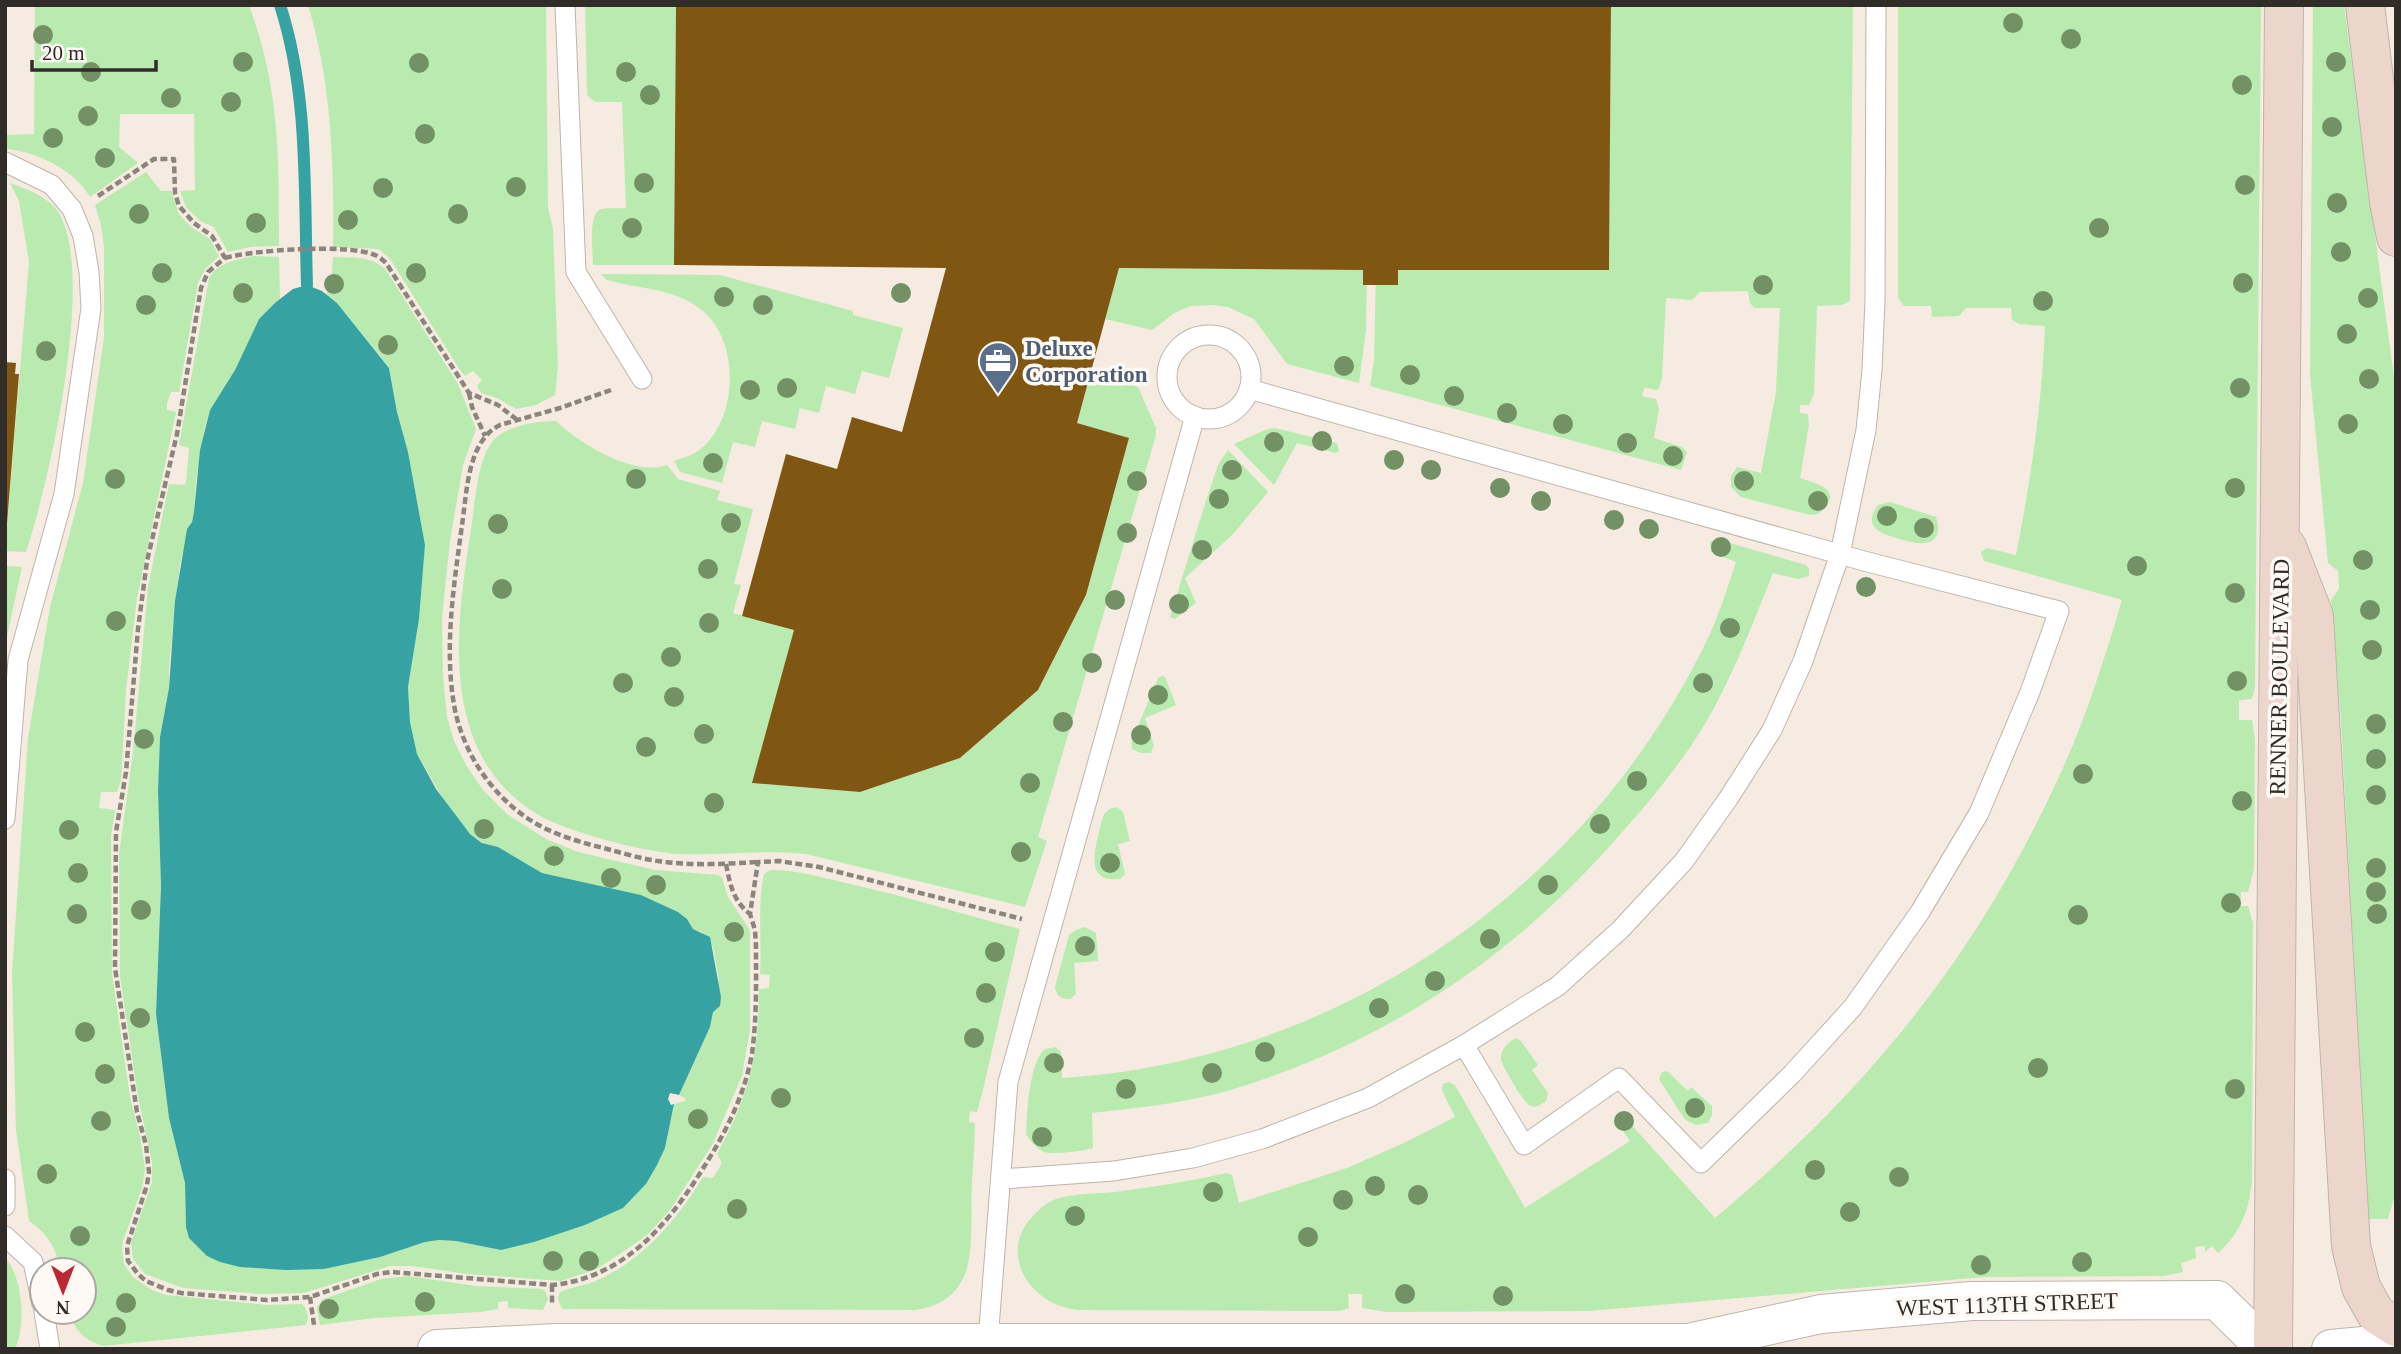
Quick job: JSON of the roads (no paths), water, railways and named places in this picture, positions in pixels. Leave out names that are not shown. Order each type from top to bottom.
[{"type":"main road","name":"RENNER BOULEVARD","points":[[2273,1349],[2284,5]]},
{"type":"main road","points":[[2365,5],[2389,202],[2396,237]]},
{"type":"main road","points":[[2280,529],[2314,616],[2351,1246],[2361,1287],[2376,1314],[2396,1327]]},
{"type":"street","name":"WEST 113TH STREET","points":[[437,1349],[556,1343],[672,1346],[988,1341],[1699,1346],[1821,1314],[1972,1301],[2217,1300],[2267,1349]]},
{"type":"street","points":[[2332,1349],[2396,1343]]},
{"type":"lane","points":[[565,5],[576,272],[642,379]]},
{"type":"lane","points":[[1002,1179],[1114,1171],[1192,1158],[1262,1139],[1368,1098],[1464,1045],[1558,986],[1621,929],[1684,861],[1772,730],[1803,661],[1840,554],[1864,442],[1872,370],[1875,301],[1876,5]]},
{"type":"lane","points":[[5,162],[52,185],[72,209],[83,236],[91,307],[64,494],[18,660],[5,819]]},
{"type":"lane","points":[[1210,334],[1224,337],[1237,345],[1246,356],[1251,370],[1249,389],[1239,408],[1228,415],[1201,419],[1177,406],[1169,394],[1167,367],[1173,354],[1183,343],[1210,334]]},
{"type":"lane","points":[[1249,389],[1840,554],[2059,611],[2039,669],[1979,813],[1920,912],[1853,1007],[1792,1074],[1700,1163],[1619,1078],[1524,1145],[1464,1045]]},
{"type":"lane","points":[[988,1341],[1008,1082],[1195,416]]},
{"type":"lane","points":[[5,1179],[5,1206]]},
{"type":"lane","points":[[5,1236],[28,1257]]},
{"type":"lane","points":[[46,1326],[50,1349]]},
{"type":"water","points":[[307,285],[322,291],[337,303],[389,368],[425,545],[419,619],[408,687],[410,722],[417,754],[436,789],[470,834],[482,843],[498,847],[542,873],[641,895],[678,912],[687,919],[693,929],[710,937],[721,997],[720,1006],[713,1012],[710,1027],[679,1095],[670,1093],[668,1099],[671,1105],[674,1104],[665,1148],[646,1184],[623,1208],[585,1225],[501,1250],[439,1240],[324,1269],[286,1270],[240,1267],[220,1262],[207,1256],[189,1238],[186,1227],[185,1183],[169,1118],[156,1014],[161,886],[158,790],[160,737],[169,688],[175,601],[187,529],[194,512],[200,450],[210,410],[235,370],[259,319],[293,289]]},
{"type":"waterway","points":[[280,5],[296,73],[300,108],[305,179],[307,285]]},
{"type":"place","name":"Deluxe Corporation","points":[[998,395]]}]
